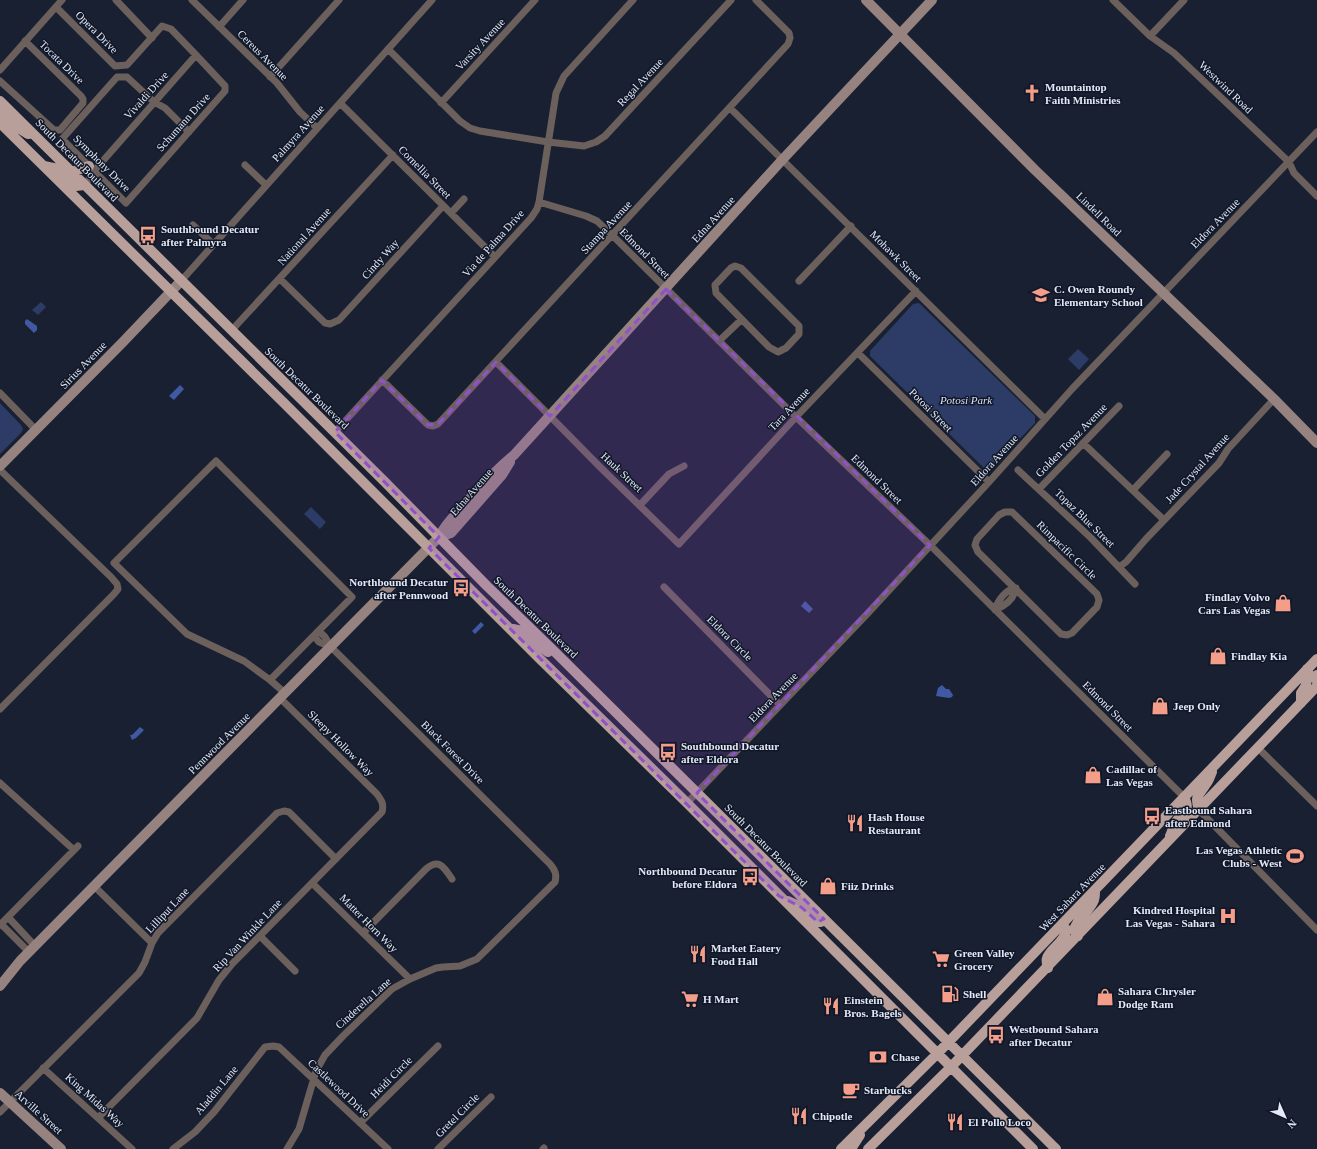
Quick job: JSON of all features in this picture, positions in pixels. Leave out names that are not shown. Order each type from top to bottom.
[{"type":"main road","name":"South Decatur Boulevard","points":[[0,101],[335,432],[510,628],[688,803],[779,896],[1033,1149]]},
{"type":"main road","points":[[0,112],[17,128],[42,142]]},
{"type":"main road","name":"South Decatur Boulevard","points":[[0,123],[293,411],[434,542],[487,586],[554,650],[1056,1149]]},
{"type":"main road","points":[[44,166],[58,169],[76,186],[84,184]]},
{"type":"main road","points":[[72,172],[93,168]]},
{"type":"main road","points":[[293,411],[299,409],[323,433],[330,436],[335,432]]},
{"type":"main road","points":[[510,628],[522,631],[545,651],[549,653],[554,650]]},
{"type":"main road","name":"West Sahara Avenue","points":[[841,1149],[938,1054],[1317,659]]},
{"type":"main road","points":[[550,668],[557,668],[565,672],[594,699],[609,706]]},
{"type":"main road","points":[[1301,703],[1301,692],[1305,687],[1310,674],[1307,669]]},
{"type":"main road","points":[[1317,675],[1317,682]]},
{"type":"main road","points":[[868,1149],[1048,968],[1317,686]]},
{"type":"main road","points":[[1199,810],[1196,803],[1197,795],[1206,784],[1218,762]]},
{"type":"main road","points":[[1169,840],[1175,823],[1186,810],[1187,804],[1184,797]]},
{"type":"main road","points":[[750,866],[759,855]]},
{"type":"main road","points":[[1078,936],[1074,930],[1075,926],[1095,899],[1095,890]]},
{"type":"main road","points":[[779,896],[801,907],[818,922],[821,922],[824,919]]},
{"type":"main road","points":[[1048,968],[1047,959],[1053,949],[1065,936],[1066,929],[1062,924]]},
{"type":"main road","points":[[815,931],[824,929],[846,947],[862,957]]},
{"type":"main road","points":[[851,1149],[864,1126]]},
{"type":"street","points":[[0,70],[62,0]]},
{"type":"street","points":[[116,0],[152,38],[162,26],[171,29],[196,55]]},
{"type":"street","name":"Cereus Avenue","points":[[192,0],[277,84],[300,112],[317,128]]},
{"type":"street","points":[[219,27],[243,0]]},
{"type":"street","points":[[270,77],[339,0]]},
{"type":"street","name":"Palmyra Avenue","points":[[181,280],[432,0]]},
{"type":"street","name":"Varsity Avenue","points":[[441,103],[536,0]]},
{"type":"street","name":"Via de Palma Drive","points":[[335,432],[531,218],[537,209],[539,202],[556,93],[564,76],[633,0]]},
{"type":"street","name":"Regal Avenue","points":[[548,142],[584,146],[596,142],[605,136],[731,0]]},
{"type":"street","name":"Stampa Avenue","points":[[382,380],[428,425],[433,426],[438,424],[788,44],[790,38],[789,33],[756,0]]},
{"type":"street","name":"Lindell Road","points":[[866,0],[1036,170],[1274,399],[1317,443]]},
{"type":"street","name":"Edna Avenue","points":[[434,542],[451,533],[502,475],[514,456],[550,416],[783,159],[901,35],[932,0]]},
{"type":"street","name":"Westwind Road","points":[[1113,0],[1150,36],[1174,53],[1289,162],[1294,173],[1317,196]]},
{"type":"street","points":[[1150,36],[1184,0]]},
{"type":"street","name":"Opera Drive","points":[[56,6],[116,66],[127,65],[152,38]]},
{"type":"street","name":"Tocata Drive","points":[[0,81],[51,128],[57,131],[60,130],[83,103],[83,99],[25,41]]},
{"type":"street","points":[[388,49],[441,103],[460,121],[470,128],[548,142]]},
{"type":"street","name":"Vivaldi Drive","points":[[84,184],[92,176],[93,168],[196,55]]},
{"type":"street","name":"Schumann Drive","points":[[126,203],[225,91],[225,86],[196,55]]},
{"type":"street","name":"Symphony Drive","points":[[126,203],[93,168],[62,139],[117,77],[127,77],[154,102]]},
{"type":"street","points":[[154,102],[165,108],[189,132]]},
{"type":"street","name":"Cornellia Street","points":[[340,103],[495,257]]},
{"type":"street","name":"Mohawk Street","points":[[730,108],[1045,419]]},
{"type":"street","name":"Eldora Avenue","points":[[688,803],[868,613],[1045,419],[1317,132]]},
{"type":"street","name":"National Avenue","points":[[232,331],[393,155]]},
{"type":"street","points":[[246,165],[266,185]]},
{"type":"street","points":[[451,213],[464,199]]},
{"type":"street","name":"Edmond Street","points":[[539,202],[586,216],[597,222],[612,235],[796,417],[930,545],[1184,797]]},
{"type":"street","name":"Cindy Way","points":[[280,279],[325,323],[330,324],[339,320],[444,206]]},
{"type":"street","points":[[193,225],[213,244]]},
{"type":"street","points":[[799,280],[851,226]]},
{"type":"street","points":[[735,266],[741,268],[796,322],[800,329],[799,334],[786,348],[778,352],[769,347],[741,320],[719,297],[715,289],[715,285],[731,268],[735,266]]},
{"type":"street","name":"Sirius Avenue","points":[[0,466],[171,292],[181,280]]},
{"type":"street","name":"Tara Avenue","points":[[679,544],[796,417],[916,291]]},
{"type":"street","points":[[719,341],[741,320]]},
{"type":"street","name":"Potosi Street","points":[[858,353],[989,482]]},
{"type":"street","name":"Hauk Street","points":[[496,362],[679,544]]},
{"type":"street","points":[[0,393],[36,430]]},
{"type":"street","name":"Jade Crystal Avenue","points":[[1118,566],[1126,562],[1219,462],[1228,449],[1274,399]]},
{"type":"street","name":"Golden Topaz Avenue","points":[[1039,489],[1119,406]]},
{"type":"street","points":[[1083,443],[1164,520]]},
{"type":"street","points":[[1133,490],[1167,454]]},
{"type":"street","name":"Sleepy Hollow Way","points":[[316,633],[352,597],[216,462],[114,563],[187,634],[244,661],[270,680],[377,794],[382,800],[383,805]]},
{"type":"street","points":[[640,505],[669,474],[684,466]]},
{"type":"street","points":[[0,470],[111,577],[117,584],[118,589],[0,709]]},
{"type":"street","name":"Topaz Blue Street","points":[[1018,470],[1091,538],[1135,584]]},
{"type":"street","name":"Rimpacific Circle","points":[[1005,512],[1012,512],[1097,594],[1099,600],[1098,607],[1072,633],[1062,634],[1016,588],[978,552],[975,545],[977,539],[999,515],[1005,512]]},
{"type":"street","name":"Pennwood Avenue","points":[[0,986],[20,961],[434,542]]},
{"type":"street","name":"Eldora Circle","points":[[664,587],[780,705]]},
{"type":"street","points":[[995,610],[1003,606],[1015,595],[1016,588]]},
{"type":"street","points":[[270,680],[316,633]]},
{"type":"street","name":"Black Forest Drive","points":[[316,633],[320,642],[331,647],[550,864],[555,870],[556,876]]},
{"type":"street","points":[[1258,748],[1317,806]]},
{"type":"street","points":[[0,783],[76,848],[1,925],[32,949]]},
{"type":"street","name":"Rip Van Winkle Lane","points":[[98,1118],[197,1018],[219,980],[232,964],[382,812],[383,805]]},
{"type":"street","points":[[1199,810],[1317,930]]},
{"type":"street","name":"Lilliput Lane","points":[[0,1112],[138,973],[146,962],[152,943],[158,934],[277,813],[284,811],[289,812],[336,859]]},
{"type":"street","points":[[363,933],[432,864],[439,864],[452,879]]},
{"type":"street","name":"Cinderella Lane","points":[[286,1149],[299,1129],[316,1071],[325,1055],[343,1036],[392,989],[410,979],[436,968],[460,966],[477,959],[555,882],[556,876]]},
{"type":"street","name":"Matter Horn Way","points":[[312,883],[410,979]]},
{"type":"street","points":[[94,886],[152,943]]},
{"type":"street","points":[[8,917],[32,949]]},
{"type":"street","points":[[260,936],[295,971]]},
{"type":"street","name":"Pennwood Avenue","points":[[0,977],[20,961]]},
{"type":"street","name":"Castlewood Drive","points":[[273,1046],[279,1047],[388,1149]]},
{"type":"street","name":"Aladdin Lane","points":[[173,1149],[194,1132],[214,1112],[265,1047],[273,1046]]},
{"type":"street","name":"Heidi Circle","points":[[360,1123],[438,1046]]},
{"type":"street","name":"King Midas Way","points":[[43,1068],[132,1149]]},
{"type":"street","name":"Arville Street","points":[[0,1093],[61,1149]]},
{"type":"street","name":"Gretel Circle","points":[[438,1149],[491,1097]]},
{"type":"highlighted area","points":[[666,289],[930,545],[697,793],[824,919],[818,922],[801,907],[779,896],[429,548],[439,537],[335,432],[382,380],[428,425],[438,424],[496,362],[550,416]]},
{"type":"green space","points":[[41,302],[46,307],[38,315],[32,310]]},
{"type":"green space","name":"Potosi Park","points":[[919,303],[1035,416],[1035,423],[991,469],[985,469],[870,356],[870,351],[913,304]]},
{"type":"green space","points":[[1078,349],[1089,359],[1079,370],[1068,359]]},
{"type":"green space","points":[[0,403],[23,429],[21,433],[0,454]]},
{"type":"green space","points":[[311,507],[326,522],[320,529],[304,514]]},
{"type":"shaded area","points":[[27,319],[37,326],[37,330],[34,333],[25,324]]},
{"type":"shaded area","points":[[180,385],[184,389],[174,400],[169,396]]},
{"type":"shaded area","points":[[805,601],[813,609],[809,613],[801,606]]},
{"type":"shaded area","points":[[481,622],[484,625],[475,634],[472,631]]},
{"type":"shaded area","points":[[942,685],[946,689],[949,689],[953,695],[952,697],[936,696],[938,688]]},
{"type":"shaded area","points":[[140,727],[144,730],[132,740],[130,735],[132,735]]},
{"type":"place","name":"Mountaintop Faith Ministries","points":[[1032,93]]},
{"type":"place","name":"Southbound Decatur after Palmyra","points":[[148,235]]},
{"type":"place","name":"C. Owen Roundy Elementary School","points":[[1041,295]]},
{"type":"place","name":"Northbound Decatur after Pennwood","points":[[461,588]]},
{"type":"place","name":"Findlay Volvo Cars Las Vegas","points":[[1283,603]]},
{"type":"place","name":"Findlay Kia","points":[[1218,656]]},
{"type":"place","name":"Jeep Only","points":[[1160,706]]},
{"type":"place","name":"Southbound Decatur after Eldora","points":[[668,752]]},
{"type":"place","name":"Cadillac of Las Vegas","points":[[1093,775]]},
{"type":"place","name":"Eastbound Sahara after Edmond","points":[[1152,816]]},
{"type":"place","name":"Hash House Restaurant","points":[[855,823]]},
{"type":"place","name":"Las Vegas Athletic Clubs - West","points":[[1295,856]]},
{"type":"place","name":"Northbound Decatur before Eldora","points":[[750,877]]},
{"type":"place","name":"Fiiz Drinks","points":[[828,886]]},
{"type":"place","name":"Kindred Hospital Las Vegas - Sahara","points":[[1228,916]]},
{"type":"place","name":"Market Eatery Food Hall","points":[[698,954]]},
{"type":"place","name":"Green Valley Grocery","points":[[941,959]]},
{"type":"place","name":"Shell","points":[[950,994]]},
{"type":"place","name":"Sahara Chrysler Dodge Ram","points":[[1105,997]]},
{"type":"place","name":"H Mart","points":[[690,999]]},
{"type":"place","name":"Einstein Bros. Bagels","points":[[831,1006]]},
{"type":"place","name":"Westbound Sahara after Decatur","points":[[996,1035]]},
{"type":"place","name":"Chase","points":[[878,1057]]},
{"type":"place","name":"Starbucks","points":[[851,1090]]},
{"type":"place","name":"Chipotle","points":[[799,1116]]},
{"type":"place","name":"El Pollo Loco","points":[[955,1122]]}]
